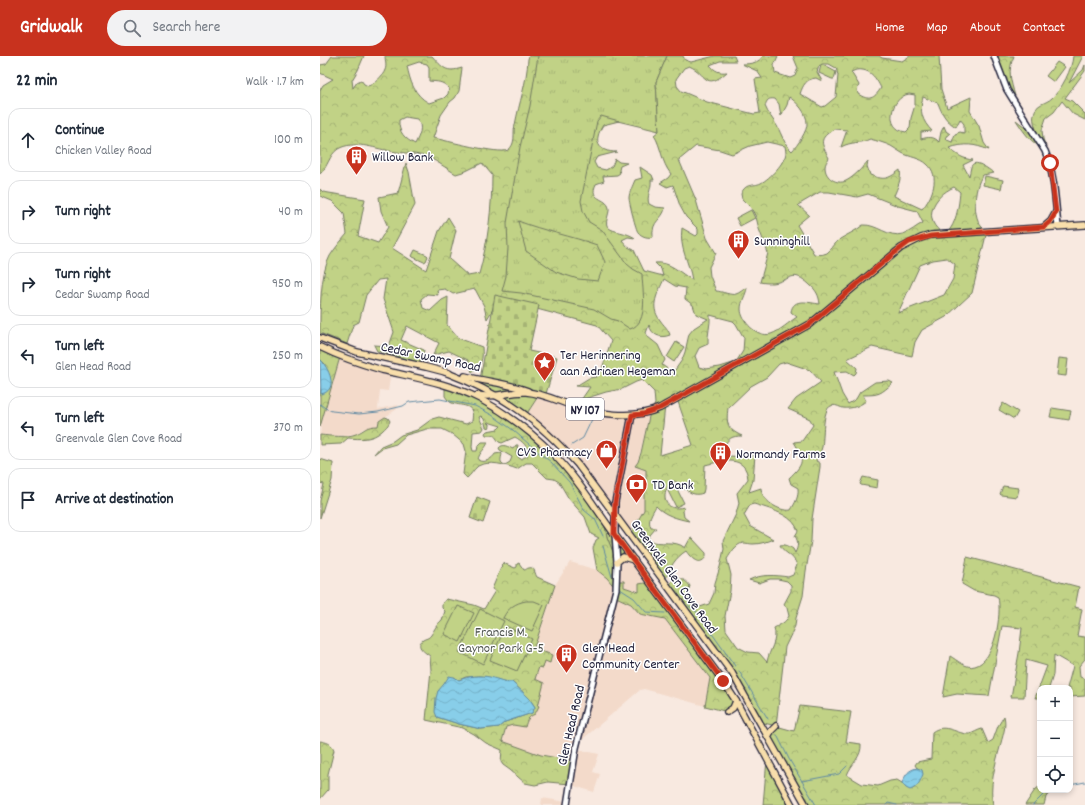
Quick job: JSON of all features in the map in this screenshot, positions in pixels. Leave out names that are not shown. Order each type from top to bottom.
[{"type":"main road","points":[[994,56],[1006,90],[1049,159],[1058,226]]},
{"type":"main road","points":[[1044,227],[1050,222],[1056,212]]},
{"type":"main road","name":"Cedar Swamp Road","points":[[320,338],[357,352],[424,366],[480,380],[508,384],[591,411],[632,415],[643,414],[660,408],[810,324],[909,242],[931,236],[1085,225]]},
{"type":"main road","name":"Cedar Swamp Road","points":[[320,347],[353,361],[384,370],[429,380],[464,392]]},
{"type":"main road","name":"Greenvale Glen Cove Road","points":[[446,372],[473,383],[517,408],[542,428],[578,465],[732,673],[806,805]]},
{"type":"main road","points":[[506,394],[510,389],[508,384]]},
{"type":"main road","name":"Greenvale Glen Cove Road","points":[[464,392],[482,400],[533,435],[565,468],[723,681],[736,701],[792,805]]},
{"type":"main road","name":"NY 107","points":[[464,392],[470,392],[482,396],[498,396]]},
{"type":"main road","points":[[517,408],[515,405],[515,400],[518,395],[524,392]]},
{"type":"main road","name":"Cedar Swamp Road","points":[[498,396],[524,392],[539,395]]},
{"type":"main road","name":"Glen Head Road","points":[[567,805],[576,748],[616,589],[617,562],[614,534],[617,489],[632,415]]},
{"type":"main road","points":[[617,562],[621,558],[625,557],[635,561]]},
{"type":"main road","points":[[727,712],[733,708],[736,701]]},
{"type":"main road","points":[[768,737],[776,726]]},
{"type":"shaded area","points":[[340,357],[391,372],[388,391],[380,390],[378,409],[398,405],[397,409],[379,421],[378,426],[363,429],[356,434],[336,436],[320,435],[322,419]]},
{"type":"shaded area","points":[[539,395],[576,407],[614,414],[650,412],[638,462],[647,472],[645,477],[646,484],[644,492],[644,510],[629,534],[578,465],[526,415]]},
{"type":"shaded area","points":[[619,559],[631,559],[650,582],[640,592],[624,587],[617,581]]},
{"type":"shaded area","points":[[570,562],[597,570],[607,578],[616,589],[615,596],[631,604],[640,614],[665,619],[710,678],[705,706],[644,689],[640,690],[577,744],[576,749],[599,754],[593,772],[600,774],[594,792],[571,785],[551,756],[541,755],[502,742],[506,727],[527,719],[537,706],[543,683],[535,680],[539,666],[534,648],[555,585]]},
{"type":"shaded area","points":[[542,798],[567,802],[567,804],[572,805],[541,805]]},
{"type":"green space","points":[[332,56],[364,56],[352,80],[353,88],[357,82],[361,80],[368,86],[378,80],[386,68],[385,56],[432,56],[439,64],[448,70],[462,68],[459,91],[441,115],[433,138],[483,149],[503,151],[508,150],[514,141],[514,127],[525,84],[529,56],[538,56],[530,106],[520,147],[507,223],[508,248],[506,276],[502,291],[521,293],[594,309],[630,329],[636,326],[643,313],[644,305],[642,274],[627,264],[602,230],[589,222],[583,211],[581,201],[597,121],[601,116],[619,121],[603,125],[598,136],[598,141],[601,148],[617,152],[597,157],[594,162],[597,168],[606,170],[612,166],[615,159],[619,162],[627,163],[620,166],[620,173],[617,175],[603,176],[604,181],[596,184],[594,189],[596,196],[608,205],[609,213],[607,226],[635,238],[628,237],[622,240],[628,247],[634,250],[644,271],[663,276],[661,269],[655,263],[660,263],[675,268],[692,280],[683,249],[681,235],[682,228],[696,236],[698,234],[698,229],[686,217],[680,206],[673,185],[667,187],[660,183],[671,174],[665,165],[659,145],[654,135],[659,131],[656,82],[667,56],[683,56],[685,60],[691,62],[715,56],[734,56],[736,61],[720,61],[710,65],[717,71],[727,72],[720,78],[710,81],[689,66],[684,68],[676,79],[677,86],[681,91],[707,102],[754,114],[760,113],[755,79],[762,78],[757,71],[742,64],[757,62],[763,56],[778,56],[774,65],[775,73],[790,78],[795,76],[798,68],[793,56],[879,56],[882,58],[902,61],[910,56],[939,56],[941,89],[947,108],[971,97],[970,111],[979,126],[984,143],[989,150],[979,146],[969,145],[960,145],[949,148],[966,159],[973,160],[963,165],[969,176],[971,167],[975,163],[982,165],[994,173],[983,175],[977,188],[975,205],[976,213],[978,221],[987,231],[972,293],[946,317],[922,330],[915,342],[912,356],[872,347],[847,359],[857,368],[854,375],[847,371],[834,372],[842,394],[848,404],[856,399],[860,392],[875,382],[889,381],[893,383],[880,393],[863,395],[866,401],[858,406],[843,408],[832,405],[826,412],[822,447],[816,461],[820,463],[820,467],[803,596],[795,626],[785,647],[776,726],[760,722],[741,688],[670,585],[673,579],[678,578],[683,580],[690,586],[688,592],[697,608],[709,604],[714,593],[715,583],[724,549],[723,541],[736,514],[739,503],[737,493],[748,479],[746,471],[743,466],[732,461],[705,465],[704,489],[703,493],[699,494],[691,493],[675,481],[670,483],[665,493],[666,502],[672,507],[684,507],[684,517],[689,521],[667,514],[656,506],[650,517],[650,525],[651,528],[656,528],[648,540],[657,543],[677,544],[685,548],[692,538],[706,553],[706,557],[701,561],[698,561],[693,559],[686,551],[673,563],[666,579],[663,578],[630,534],[644,510],[646,470],[635,466],[641,453],[650,412],[655,404],[654,392],[642,380],[622,389],[606,392],[581,400],[590,387],[576,386],[589,378],[596,377],[601,372],[611,341],[597,325],[499,299],[487,319],[484,306],[475,289],[453,294],[445,289],[437,290],[438,295],[427,294],[421,299],[423,308],[430,311],[442,300],[448,297],[447,325],[458,338],[482,347],[482,358],[478,367],[472,372],[468,360],[449,351],[433,355],[439,343],[407,326],[401,340],[424,350],[421,363],[377,351],[374,345],[389,346],[394,332],[383,299],[386,279],[378,280],[366,295],[359,322],[353,325],[347,344],[320,333],[321,293],[324,273],[330,256],[347,234],[344,213],[332,201],[320,196],[320,189],[323,192],[365,199],[358,236],[378,243],[388,227],[381,211],[379,197],[398,193],[406,163],[415,205],[392,248],[426,270],[439,231],[448,217],[456,230],[449,259],[468,276],[479,274],[487,237],[492,187],[492,175],[482,163],[456,174],[428,157],[357,145],[344,146],[338,149],[320,174],[320,90],[323,85],[333,79],[320,73],[320,65],[326,64]],"holes":[[[419,62],[427,64],[429,67],[429,81],[444,84],[449,88],[448,94],[444,98],[429,103],[416,92],[407,66]],[[822,64],[829,64],[836,68],[838,75],[836,97],[822,107],[800,94],[807,81],[816,78],[822,81],[817,72],[819,66]],[[856,70],[861,70],[872,74],[881,88],[876,95],[871,98],[865,98],[858,94],[857,90],[859,85],[851,72]],[[909,94],[915,95],[915,105],[910,128],[906,132],[899,130],[894,125],[892,119],[894,107],[903,96]],[[789,97],[801,108],[807,119],[807,126],[804,134],[792,151],[785,142],[765,106],[769,99],[775,99],[779,104],[781,116],[787,105]],[[923,97],[938,103],[945,117],[953,125],[956,127],[960,119],[964,124],[964,133],[960,132],[955,134],[952,142],[947,140],[946,136],[950,134],[946,131],[944,126],[939,142],[931,138],[921,139],[921,132],[932,131],[924,120],[921,111]],[[405,117],[417,119],[420,128],[415,144],[403,135],[399,120]],[[834,129],[847,130],[841,147],[870,139],[889,145],[924,162],[931,169],[934,175],[934,187],[929,199],[922,209],[894,196],[900,180],[900,170],[892,176],[885,178],[875,177],[870,175],[867,166],[868,161],[855,175],[846,181],[839,182],[832,180],[827,174],[825,167],[829,158],[824,149],[822,142],[823,139]],[[767,142],[785,146],[785,156],[776,170],[761,183],[747,186],[741,194],[742,199],[751,208],[756,217],[768,253],[760,282],[773,283],[795,276],[799,277],[816,291],[820,304],[807,302],[795,304],[792,307],[791,312],[797,317],[781,329],[771,334],[766,335],[755,331],[744,319],[741,306],[747,288],[734,294],[716,291],[710,276],[709,267],[716,253],[707,238],[696,200],[679,160],[696,146],[720,150],[732,154],[750,146]],[[954,187],[960,192],[958,209],[954,222],[944,234],[933,222],[932,209],[940,196]],[[820,192],[829,192],[857,197],[868,194],[898,206],[917,211],[923,223],[909,232],[898,235],[887,233],[868,225],[863,225],[840,239],[827,253],[820,255],[814,254],[797,225],[809,215],[798,205]],[[947,258],[955,264],[953,279],[944,295],[898,313],[920,265],[933,260]],[[664,279],[675,286],[686,288],[685,299],[693,305],[696,314],[708,319],[694,328],[689,334],[682,360],[675,370],[669,370],[662,365],[665,360],[658,345],[648,337],[646,333],[649,325],[654,334],[663,337],[670,335],[655,310],[657,294]],[[710,315],[733,321],[744,338],[743,351],[736,362],[720,367],[706,369],[699,367],[695,356],[699,348],[708,344]],[[786,362],[810,370],[821,382],[796,399],[788,409],[810,419],[813,425],[802,441],[794,442],[800,453],[801,462],[798,469],[789,478],[791,484],[798,488],[797,497],[791,510],[781,509],[767,501],[761,488],[749,492],[753,480],[755,455],[749,457],[729,456],[724,447],[727,441],[731,438],[742,436],[730,428],[727,418],[728,408],[751,386],[767,377],[779,364]],[[677,399],[693,445],[660,455],[665,405]],[[754,504],[786,516],[791,520],[798,531],[795,536],[798,544],[795,553],[790,547],[780,545],[793,558],[797,565],[793,575],[788,577],[773,575],[763,576],[749,580],[759,583],[770,579],[778,579],[787,581],[791,585],[791,591],[784,604],[787,608],[789,616],[784,622],[774,628],[775,637],[767,662],[759,653],[748,652],[738,647],[726,630],[725,616],[730,591],[731,575],[727,559],[734,549],[740,544],[758,544],[773,539],[750,526],[744,515],[750,505]]]},
{"type":"green space","points":[[533,56],[667,56],[656,82],[659,131],[601,117],[584,200],[651,279],[640,337],[495,295]]},
{"type":"green space","points":[[998,56],[1014,56],[1010,71],[1015,96],[1008,88]]},
{"type":"green space","points":[[1073,56],[1083,56],[1069,83],[1083,70],[1085,65],[1085,71],[1065,98],[1072,101],[1085,114],[1085,120],[1073,114],[1062,101],[1054,112],[1046,118],[1042,130],[1043,139],[1048,152],[1030,139],[1016,120],[1039,138],[1034,120],[1035,110],[1056,94],[1069,73]]},
{"type":"green space","points":[[1057,62],[1065,67],[1054,82],[1046,76]]},
{"type":"green space","points":[[821,65],[836,72],[834,79],[819,73]]},
{"type":"green space","points":[[640,167],[652,175],[654,180],[651,180],[648,198],[649,204],[655,207],[665,208],[664,212],[655,224],[653,237],[645,237],[638,232],[629,201],[635,180],[642,178]]},
{"type":"green space","points":[[985,176],[1003,180],[1001,189],[983,185]]},
{"type":"green space","points":[[751,210],[755,218],[740,226],[736,218]]},
{"type":"green space","points":[[518,221],[597,245],[605,262],[598,281],[578,279],[556,272],[526,251]]},
{"type":"green space","points":[[415,250],[428,256],[426,261],[424,262],[412,256]]},
{"type":"green space","points":[[495,295],[539,305],[529,351],[557,357],[545,397],[480,380]]},
{"type":"green space","points":[[676,342],[684,347],[674,362],[667,357]]},
{"type":"green space","points":[[320,347],[340,357],[320,427],[320,394],[325,364],[320,359]]},
{"type":"green space","points":[[1059,358],[1068,359],[1066,376],[1057,375]]},
{"type":"green space","points":[[470,379],[539,395],[526,415]]},
{"type":"green space","points":[[445,384],[501,412],[555,456],[604,521],[607,537],[617,562],[617,581],[624,581],[624,587],[639,592],[639,584],[650,582],[736,701],[728,712],[705,706],[710,678],[665,619],[640,614],[631,604],[614,596],[616,589],[607,578],[597,570],[593,548],[596,540],[599,538],[591,534],[585,517],[569,499],[559,482],[554,479],[547,478],[532,463],[526,463],[517,469],[492,463],[482,464],[478,466],[467,478],[463,474],[466,451],[464,444],[452,434],[442,429],[427,429],[406,435],[396,444],[382,448],[374,454],[381,446],[393,441],[401,435],[417,430],[432,419],[439,417],[466,424],[472,421],[472,411],[470,408],[451,403],[445,396]],"holes":[[[481,416],[484,419],[486,427],[489,428],[490,426],[490,424],[487,423],[488,422],[501,426],[498,429],[487,431],[485,433],[486,435],[492,435],[502,443],[515,437],[523,442],[528,453],[527,456],[521,459],[519,458],[516,453],[518,445],[516,445],[513,449],[507,446],[499,448],[512,457],[510,462],[505,465],[501,462],[501,453],[495,454],[492,458],[485,461],[478,460],[488,442],[482,442],[478,446],[477,451],[473,451],[473,432],[482,431],[484,428],[479,417]]]},
{"type":"green space","points":[[1003,403],[1018,412],[1014,419],[999,410]]},
{"type":"green space","points":[[1052,408],[1071,411],[1069,420],[1050,417]]},
{"type":"green space","points":[[385,417],[390,421],[382,431],[374,436],[362,439],[348,438],[341,444],[320,445],[320,435],[352,435],[359,433],[368,427],[378,426],[379,421]]},
{"type":"green space","points":[[320,459],[333,463],[332,480],[320,518],[320,501],[324,484],[320,483]]},
{"type":"green space","points":[[863,477],[878,480],[877,488],[861,485],[860,484]]},
{"type":"green space","points":[[1003,486],[1018,488],[1017,497],[1001,495]]},
{"type":"green space","points":[[676,487],[684,503],[676,507],[668,491]]},
{"type":"green space","points":[[477,497],[490,502],[483,523],[470,518]]},
{"type":"green space","points":[[604,521],[635,561],[627,557],[617,562],[607,537]]},
{"type":"green space","points":[[967,557],[1079,587],[1075,607],[1082,609],[1077,636],[1085,637],[1085,659],[1079,666],[1080,677],[1085,679],[1085,696],[1073,697],[1073,685],[1068,685],[1073,666],[1054,655],[1053,675],[1050,685],[1040,685],[1047,666],[1026,660],[1024,697],[1011,697],[1022,628],[1002,626],[989,696],[957,694],[943,697],[950,656],[962,664],[972,667],[982,662],[988,656],[996,636],[998,625],[998,597],[974,591],[962,584]]},
{"type":"green space","name":"Francis M. Gaynor Park G-5","points":[[503,563],[515,568],[519,563],[524,570],[532,568],[537,577],[555,585],[534,648],[552,655],[550,663],[545,661],[543,668],[539,667],[535,679],[544,683],[539,706],[535,714],[526,722],[525,727],[513,725],[506,727],[502,741],[541,755],[574,761],[570,784],[548,782],[535,785],[525,783],[503,765],[501,762],[502,750],[486,743],[463,728],[426,720],[431,670],[430,656],[420,647],[421,642],[430,636],[442,620],[445,611],[442,608],[442,604],[446,599],[474,605],[484,609],[495,591],[492,589]],"holes":[[[454,677],[459,680],[466,677],[483,677],[512,682],[529,698],[535,707],[532,713],[505,722],[499,727],[481,729],[437,717],[438,691]]]},
{"type":"green space","points":[[526,601],[534,601],[544,605],[532,631],[503,618],[512,606]]},
{"type":"green space","points":[[458,606],[474,613],[460,642],[444,634]]},
{"type":"green space","points":[[480,609],[504,621],[483,664],[459,652]]},
{"type":"green space","points":[[506,626],[532,639],[517,671],[490,660]]},
{"type":"green space","points":[[800,706],[851,712],[846,742],[861,744],[861,749],[847,775],[862,784],[878,786],[897,780],[906,788],[922,770],[917,768],[915,765],[917,762],[931,759],[932,732],[942,728],[970,734],[982,729],[988,743],[993,740],[998,726],[1004,716],[1005,720],[1004,732],[993,776],[993,805],[806,805],[768,737],[776,726],[794,731]]},
{"type":"green space","points":[[320,741],[327,742],[334,750],[328,774],[328,790],[320,799]]},
{"type":"green space","points":[[767,759],[792,805],[763,805]]},
{"type":"green space","points":[[1037,788],[1037,793],[1049,793],[1046,797],[1044,805],[1025,805]]},
{"type":"water","points":[[320,359],[331,378],[330,388],[327,392],[321,394]]},
{"type":"water","points":[[449,676],[459,680],[471,677],[486,676],[512,682],[529,698],[535,707],[532,713],[505,722],[499,727],[481,729],[437,717],[435,712],[438,691]]},
{"type":"water","points":[[917,768],[922,770],[923,774],[918,784],[910,790],[902,783],[911,770]]},
{"type":"waterway","points":[[320,404],[332,411],[359,414],[378,412],[403,406],[409,402],[440,399],[475,406],[492,415],[513,430],[551,462],[570,483],[584,510],[595,519],[603,536]]},
{"type":"waterway","points":[[572,445],[583,438],[594,415]]},
{"type":"waterway","points":[[603,546],[612,577]]},
{"type":"waterway","points":[[620,589],[634,598],[646,612],[665,613]]},
{"type":"waterway","points":[[689,606],[696,611],[735,666]]},
{"type":"waterway","points":[[739,671],[768,719]]},
{"type":"waterway","points":[[777,735],[816,805]]},
{"type":"waterway","points":[[802,781],[839,774],[847,766]]},
{"type":"waterway","points":[[1073,784],[1085,782]]},
{"type":"waterway","points":[[1033,805],[1045,793]]},
{"type":"waterway","points":[[886,805],[888,803],[897,805]]},
{"type":"place","name":"Willow Bank","points":[[356,176]]},
{"type":"place","name":"Sunninghill","points":[[738,260]]},
{"type":"place","name":"Ter Herinnering aan Adriaen Hegeman","points":[[545,382]]},
{"type":"place","name":"CVS Pharmacy","points":[[607,470]]},
{"type":"place","name":"Normandy Farms","points":[[721,472]]},
{"type":"place","name":"TD Bank","points":[[636,504]]},
{"type":"place","name":"Glen Head Community Center","points":[[566,674]]},
{"type":"route","points":[[723,681],[614,534],[615,502],[632,415],[643,414],[660,408],[810,324],[909,242],[931,236],[1044,227],[1050,222],[1056,212],[1050,163]]}]
